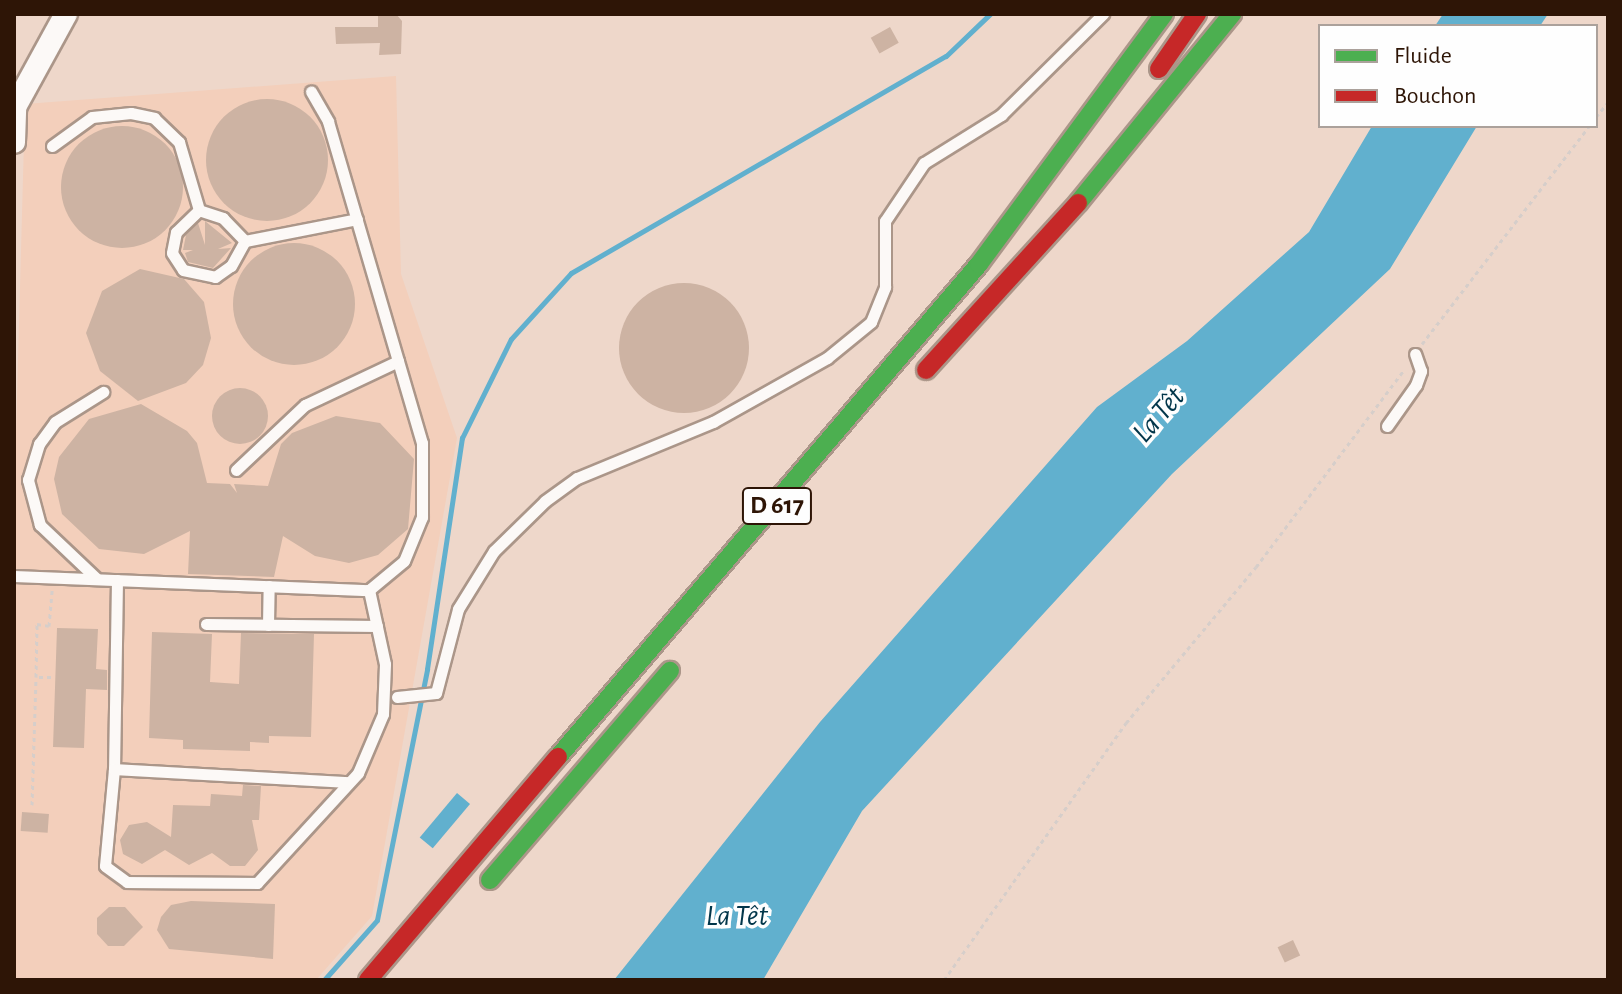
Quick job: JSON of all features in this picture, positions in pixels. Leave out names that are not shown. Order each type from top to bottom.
[{"type":"highway","name":"D 617","points":[[368,980],[979,264],[1164,14]]},
{"type":"highway","points":[[1197,14],[1074,188],[921,376],[1106,172],[1232,14]]},
{"type":"highway","points":[[473,899],[685,652]]},
{"type":"street","points":[[14,142],[15,107],[66,14]]},
{"type":"lane","points":[[397,697],[420,698],[439,685],[458,609],[494,551],[577,478],[713,422],[827,358],[871,322],[885,287],[885,221],[924,163],[1001,115],[1103,14]]},
{"type":"lane","points":[[14,576],[369,590],[404,561],[422,517],[426,487],[422,443],[328,121],[311,92]]},
{"type":"lane","points":[[52,146],[92,117],[131,113],[154,118],[179,142],[199,210]]},
{"type":"lane","points":[[199,210],[176,232],[172,253],[183,270],[215,277],[231,266],[245,241],[357,219]]},
{"type":"lane","points":[[199,210],[223,218],[245,241]]},
{"type":"lane","points":[[1387,426],[1416,385],[1421,371],[1415,354]]},
{"type":"lane","points":[[236,470],[305,405],[398,361]]},
{"type":"lane","points":[[98,579],[40,525],[28,480],[39,444],[55,422],[103,392]]},
{"type":"lane","points":[[117,580],[114,769],[105,866],[127,882],[257,883],[348,782],[383,714],[385,664],[369,590]]},
{"type":"lane","points":[[268,625],[269,586]]},
{"type":"lane","points":[[206,624],[377,626]]},
{"type":"lane","points":[[114,769],[348,782]]},
{"type":"path","points":[[944,980],[1126,723],[1256,567],[1587,128]]},
{"type":"path","points":[[32,805],[37,624],[49,626],[53,578]]},
{"type":"path","points":[[36,677],[51,677]]},
{"type":"shaded area","points":[[396,76],[401,274],[457,438],[372,916],[316,980],[14,980],[14,508],[25,104]]},
{"type":"water","points":[[1443,14],[1548,14],[1541,24],[1436,24]]},
{"type":"water","name":"La Têt","points":[[1371,128],[1476,128],[1390,269],[1172,474],[862,811],[763,980],[614,980],[820,722],[1097,407],[1187,341],[1309,232]]},
{"type":"water","points":[[457,793],[470,804],[433,848],[420,837]]},
{"type":"building","points":[[378,14],[396,14],[402,21],[401,54],[379,55],[380,43],[336,44],[335,27],[378,27]]},
{"type":"building","points":[[890,27],[899,43],[879,53],[871,38]]},
{"type":"building","points":[[267,99],[290,103],[310,117],[324,137],[328,160],[324,183],[310,203],[290,217],[267,221],[244,217],[224,203],[210,183],[206,160],[210,137],[224,117],[244,103]]},
{"type":"building","points":[[122,126],[145,130],[165,144],[179,164],[183,187],[179,210],[165,230],[145,244],[122,248],[99,244],[79,230],[65,210],[61,187],[65,164],[79,144],[99,130]]},
{"type":"building","points":[[205,221],[232,243],[218,249],[231,248],[213,268],[188,262],[185,253],[193,250],[183,250],[186,235],[198,223],[205,245]]},
{"type":"building","points":[[294,243],[317,247],[337,261],[351,281],[355,304],[351,327],[337,347],[317,361],[294,365],[271,361],[251,347],[237,327],[233,304],[237,281],[251,261],[271,247]]},
{"type":"building","points":[[140,269],[184,279],[204,302],[211,338],[203,365],[186,383],[138,401],[100,371],[86,333],[102,291]]},
{"type":"building","points":[[684,283],[709,288],[730,302],[744,323],[749,348],[744,373],[730,394],[709,408],[684,413],[659,408],[638,394],[624,373],[619,348],[624,323],[638,302],[659,288]]},
{"type":"building","points":[[240,388],[260,396],[268,416],[260,436],[240,444],[220,436],[212,416],[220,396]]},
{"type":"building","points":[[141,404],[187,431],[197,443],[207,483],[230,484],[237,493],[234,484],[268,486],[281,444],[292,433],[336,416],[380,423],[414,459],[408,529],[378,555],[349,563],[315,556],[283,536],[274,577],[188,574],[190,531],[144,554],[99,549],[62,514],[54,479],[59,457],[89,419]]},
{"type":"building","points":[[57,628],[98,629],[96,669],[107,670],[107,690],[86,689],[84,748],[53,747]]},
{"type":"building","points":[[152,632],[212,634],[210,682],[239,684],[241,633],[314,634],[311,737],[269,736],[269,743],[250,742],[250,751],[183,749],[183,740],[149,738]]},
{"type":"building","points":[[243,785],[261,786],[259,820],[252,820],[258,850],[245,866],[230,866],[212,853],[189,865],[165,850],[142,864],[123,854],[120,840],[129,825],[147,822],[171,837],[173,805],[210,806],[211,794],[242,796]]},
{"type":"building","points":[[22,812],[49,814],[48,833],[21,831]]},
{"type":"building","points":[[191,901],[275,904],[273,959],[169,949],[157,930],[161,917],[171,905]]},
{"type":"building","points":[[109,907],[125,907],[143,927],[124,946],[108,946],[97,934],[97,918]]},
{"type":"building","points":[[1293,940],[1300,955],[1285,963],[1278,947]]},
{"type":"waterway","points":[[324,980],[377,920],[427,669],[462,438],[511,339],[571,273],[946,56],[990,14]]},
{"type":"traffic: fast","points":[[558,757],[979,264],[1164,14]]},
{"type":"traffic: fast","points":[[1078,203],[1232,14]]},
{"type":"traffic: fast","points":[[490,880],[670,671]]},
{"type":"traffic: jam","points":[[1159,69],[1197,14]]},
{"type":"traffic: jam","points":[[926,370],[1078,203]]},
{"type":"traffic: jam","points":[[368,980],[558,757]]}]
